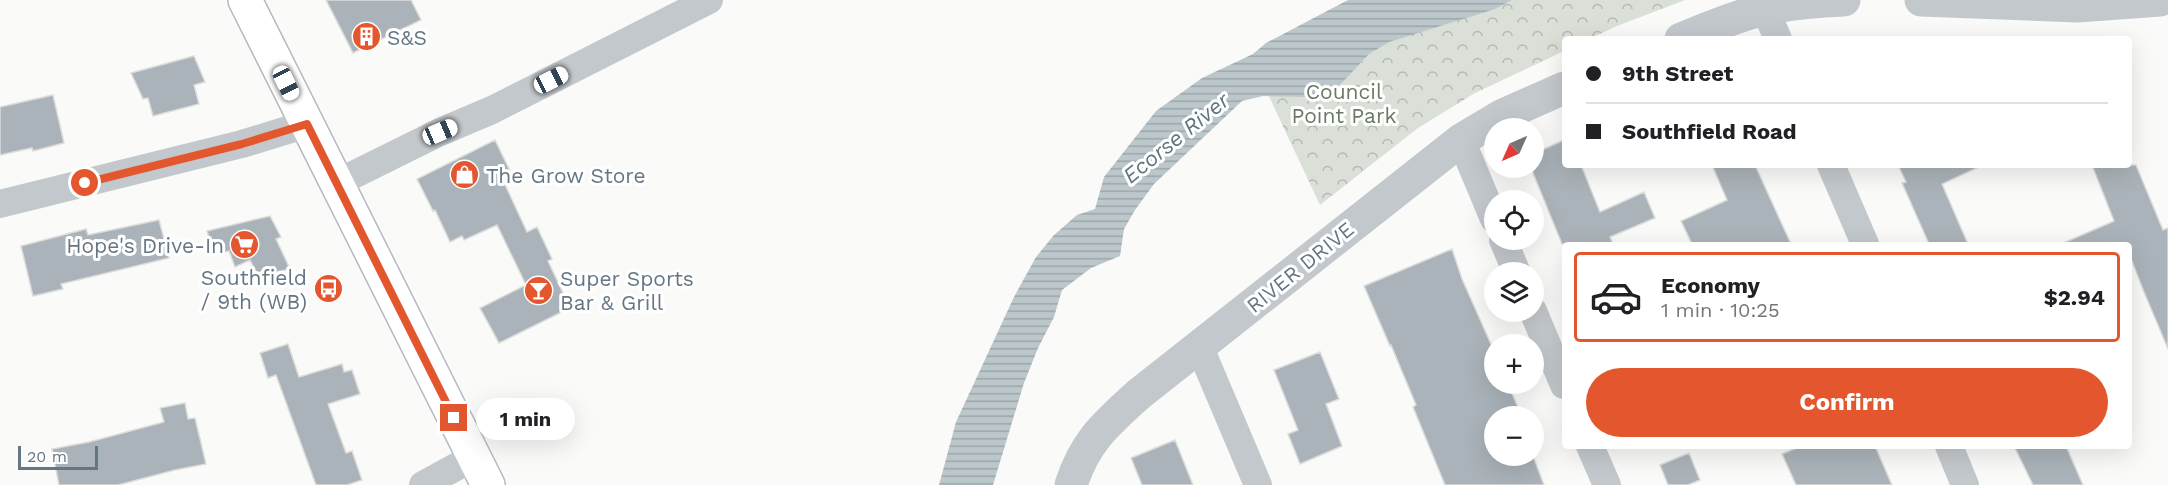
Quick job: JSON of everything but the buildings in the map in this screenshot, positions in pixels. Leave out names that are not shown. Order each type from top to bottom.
[{"type":"main road","points":[[245,0],[481,471]]},
{"type":"street","points":[[337,183],[440,132],[492,110],[709,0]]},
{"type":"street","points":[[1688,36],[1730,19],[1766,9],[1844,0]]},
{"type":"street","points":[[1921,0],[2077,6],[2160,0]]},
{"type":"street","points":[[2166,0],[2168,11]]},
{"type":"street","points":[[1766,9],[1777,36]]},
{"type":"street","name":"RIVER DRIVE","points":[[1071,485],[1078,463],[1087,446],[1109,421],[1461,140],[1503,115],[1562,89]]},
{"type":"street","points":[[0,204],[242,144],[307,124]]},
{"type":"street","points":[[1461,140],[1484,195]]},
{"type":"street","points":[[1832,168],[1863,242]]},
{"type":"street","points":[[1538,322],[1562,380]]},
{"type":"street","points":[[1200,348],[1258,485]]},
{"type":"street","points":[[1591,449],[1607,485]]},
{"type":"street","points":[[1950,449],[1965,485]]},
{"type":"street","points":[[423,485],[481,471]]},
{"type":"green space","name":"Council Point Park","points":[[1408,0],[1685,0],[1595,36],[1562,36],[1562,52],[1475,93],[1418,128],[1320,205],[1258,73]]},
{"type":"water","name":"Ecorse River","points":[[1348,0],[1512,0],[1495,9],[1389,42],[1369,54],[1337,88],[1310,97],[1263,96],[1242,101],[1154,184],[1124,229],[1120,256],[1091,268],[1062,290],[1054,317],[1024,383],[993,485],[939,485],[956,422],[1014,297],[1036,257],[1054,235],[1077,215],[1095,209],[1104,177],[1156,111],[1202,78],[1253,54],[1266,43]]},
{"type":"place","name":"S&S","points":[[366,37]]},
{"type":"place","name":"The Grow Store","points":[[465,175]]},
{"type":"place","name":"Hope's Drive-In","points":[[245,245]]},
{"type":"place","name":"Southfield / 9th (WB)","points":[[328,289]]},
{"type":"place","name":"Super Sports Bar & Grill","points":[[539,290]]},
{"type":"route","points":[[85,183],[242,144],[307,124],[454,418]]}]
